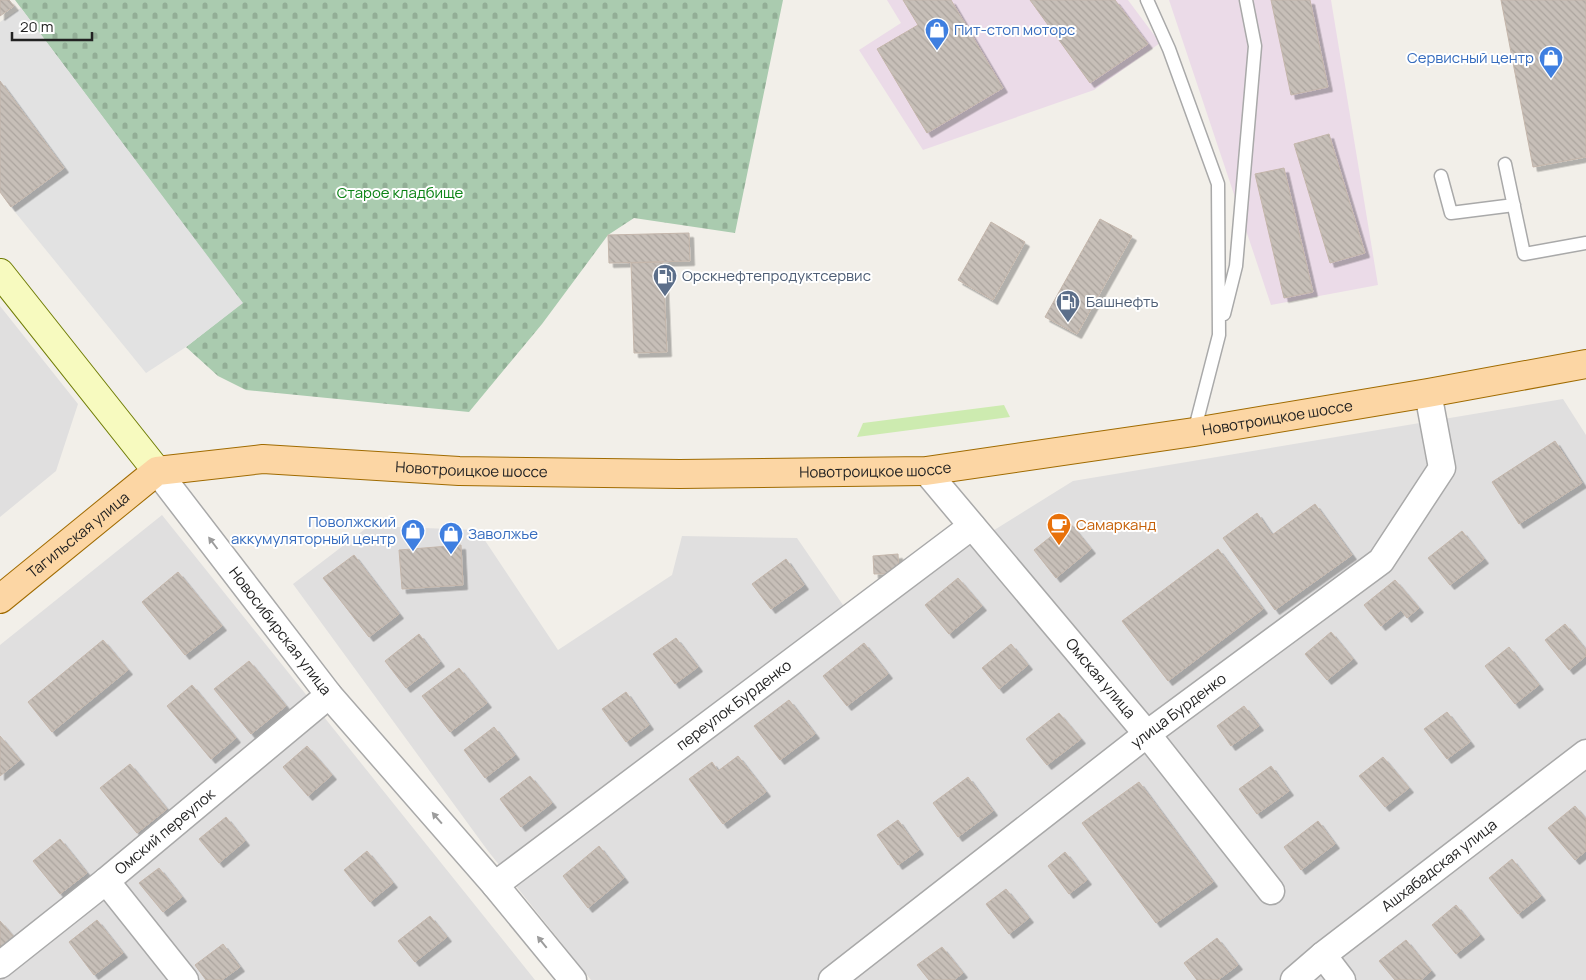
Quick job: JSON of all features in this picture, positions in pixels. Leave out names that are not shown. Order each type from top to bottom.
[{"type":"main road","name":"Новосибирская улица","points":[[0,273],[157,471]]},
{"type":"main road","name":"Новотроицкое шоссе","points":[[157,471],[263,459],[459,471],[680,474],[926,471],[1194,432],[1428,393],[1586,364]]},
{"type":"main road","name":"Тагильская улица","points":[[0,598],[157,471]]},
{"type":"street","name":"улица Бурденко","points":[[832,980],[1147,734],[1381,561],[1442,468],[1428,393]]},
{"type":"street","name":"Новосибирская улица","points":[[157,471],[329,695],[495,885],[573,980]]},
{"type":"street","name":"Омская улица","points":[[926,471],[1147,734],[1271,891]]},
{"type":"street","name":"переулок Бурденко","points":[[495,885],[972,526]]},
{"type":"street","name":"Омский переулок","points":[[0,965],[106,880],[329,695]]},
{"type":"street","name":"Ашхабадская улица","points":[[1294,980],[1323,955],[1586,753]]},
{"type":"street","points":[[106,880],[185,980]]},
{"type":"street","points":[[1323,955],[1342,980]]},
{"type":"lane","points":[[1147,0],[1169,49],[1218,184],[1220,335]]},
{"type":"lane","points":[[1194,432],[1236,266],[1255,46],[1246,0]]},
{"type":"lane","points":[[1506,164],[1524,254],[1586,243]]},
{"type":"lane","points":[[1441,176],[1451,214],[1514,204]]},
{"type":"shaded area","points":[[887,0],[1128,0],[1160,43],[1094,90],[923,150],[859,50],[901,23]]},
{"type":"shaded area","points":[[1169,0],[1331,0],[1378,285],[1271,305]]},
{"type":"shaded area","points":[[21,8],[243,303],[186,347],[146,373],[11,207],[64,168],[0,81],[0,22]]},
{"type":"shaded area","points":[[0,306],[78,404],[56,471],[0,517]]},
{"type":"shaded area","points":[[1563,399],[1586,435],[1586,980],[591,980],[488,851],[293,584],[369,526],[478,530],[558,650],[672,575],[682,536],[797,538],[856,624],[962,550],[1073,481]]},
{"type":"shaded area","points":[[162,515],[535,980],[0,980],[0,645]]},
{"type":"green space","name":"Старое кладбище","points":[[15,0],[783,0],[735,233],[634,218],[608,235],[542,324],[469,412],[246,390],[218,376],[186,347],[242,303]]},
{"type":"green space","points":[[1004,405],[1010,417],[857,437],[863,423]]},
{"type":"building","points":[[0,0],[9,0],[14,6],[0,16]]},
{"type":"building","points":[[903,0],[951,0],[1003,88],[927,133],[877,49],[918,25]]},
{"type":"building","points":[[1030,0],[1115,0],[1148,44],[1090,83]]},
{"type":"building","points":[[1271,0],[1310,0],[1328,87],[1291,95]]},
{"type":"building","name":"Сервисный центр","points":[[1501,0],[1586,0],[1586,157],[1533,167]]},
{"type":"building","points":[[0,81],[64,168],[11,207],[0,192]]},
{"type":"building","points":[[1329,134],[1365,253],[1330,263],[1294,144]]},
{"type":"building","points":[[1284,168],[1313,292],[1284,298],[1255,174]]},
{"type":"building","points":[[1100,219],[1132,236],[1077,334],[1045,317]]},
{"type":"building","points":[[991,222],[1025,242],[993,300],[958,280]]},
{"type":"building","points":[[689,233],[690,261],[609,263],[608,235]]},
{"type":"building","points":[[663,262],[667,352],[634,353],[631,263]]},
{"type":"building","points":[[1555,441],[1582,483],[1519,524],[1492,482]]},
{"type":"building","points":[[1315,504],[1352,555],[1275,610],[1223,538],[1257,513],[1272,535]]},
{"type":"building","points":[[1069,522],[1091,549],[1056,578],[1034,550]]},
{"type":"building","points":[[1462,531],[1484,559],[1450,585],[1428,558]]},
{"type":"building","points":[[461,545],[463,585],[402,589],[399,550]]},
{"type":"building","points":[[1218,549],[1263,609],[1168,681],[1122,621]]},
{"type":"building","points":[[898,554],[899,573],[874,574],[873,556]]},
{"type":"building","points":[[354,555],[399,614],[369,637],[323,578]]},
{"type":"building","points":[[786,559],[804,585],[771,609],[752,584]]},
{"type":"building","points":[[178,572],[222,626],[185,655],[142,602]]},
{"type":"building","points":[[958,578],[982,606],[949,634],[925,605]]},
{"type":"building","points":[[1395,580],[1419,608],[1407,618],[1401,610],[1381,626],[1364,605]]},
{"type":"building","points":[[1565,624],[1586,650],[1586,656],[1569,670],[1545,640]]},
{"type":"building","points":[[1331,632],[1353,659],[1327,680],[1305,654]]},
{"type":"building","points":[[419,634],[440,662],[406,688],[385,661]]},
{"type":"building","points":[[676,638],[698,667],[675,684],[653,654]]},
{"type":"building","points":[[103,640],[128,670],[52,732],[28,702]]},
{"type":"building","points":[[864,643],[888,674],[847,706],[823,676]]},
{"type":"building","points":[[1011,644],[1028,665],[999,689],[982,668]]},
{"type":"building","points":[[1509,647],[1539,685],[1515,704],[1485,666]]},
{"type":"building","points":[[249,661],[286,706],[251,734],[214,689]]},
{"type":"building","points":[[459,668],[487,703],[450,732],[422,696]]},
{"type":"building","points":[[192,685],[236,738],[211,759],[167,706]]},
{"type":"building","points":[[626,692],[649,725],[626,742],[602,709]]},
{"type":"building","points":[[789,700],[815,734],[780,760],[754,726]]},
{"type":"building","points":[[1244,706],[1259,726],[1231,746],[1217,726]]},
{"type":"building","points":[[1447,712],[1470,742],[1447,759],[1424,729]]},
{"type":"building","points":[[1059,713],[1081,739],[1047,765],[1026,739]]},
{"type":"building","points":[[494,727],[515,755],[485,778],[464,750]]},
{"type":"building","points":[[0,736],[20,760],[0,776]]},
{"type":"building","points":[[307,746],[332,775],[308,796],[283,767]]},
{"type":"building","points":[[738,756],[766,792],[723,824],[689,779],[712,762],[718,771]]},
{"type":"building","points":[[1383,757],[1409,788],[1385,807],[1359,776]]},
{"type":"building","points":[[130,764],[167,809],[137,833],[100,788]]},
{"type":"building","points":[[1271,766],[1289,791],[1257,814],[1239,789]]},
{"type":"building","points":[[530,776],[552,803],[521,827],[500,799]]},
{"type":"building","points":[[968,777],[993,811],[958,837],[933,803]]},
{"type":"building","points":[[1139,782],[1213,882],[1156,923],[1082,823]]},
{"type":"building","points":[[1575,806],[1586,819],[1586,851],[1575,860],[1548,828]]},
{"type":"building","points":[[226,817],[245,841],[219,863],[199,839]]},
{"type":"building","points":[[898,820],[919,850],[898,865],[877,835]]},
{"type":"building","points":[[1318,821],[1335,844],[1301,870],[1284,847]]},
{"type":"building","points":[[60,839],[87,873],[60,894],[33,861]]},
{"type":"building","points":[[599,846],[624,878],[588,908],[563,876]]},
{"type":"building","points":[[367,851],[393,883],[370,902],[344,870]]},
{"type":"building","points":[[1065,852],[1087,880],[1069,894],[1048,866]]},
{"type":"building","points":[[1512,859],[1541,896],[1518,914],[1489,878]]},
{"type":"building","points":[[159,868],[182,897],[163,912],[139,883]]},
{"type":"building","points":[[1006,889],[1029,918],[1009,934],[986,904]]},
{"type":"building","points":[[1456,905],[1480,935],[1456,954],[1432,925]]},
{"type":"building","points":[[430,916],[447,937],[415,962],[398,941]]},
{"type":"building","points":[[97,920],[123,953],[94,975],[69,942]]},
{"type":"building","points":[[0,921],[14,937],[0,949]]},
{"type":"building","points":[[1217,938],[1238,965],[1218,980],[1197,980],[1184,963]]},
{"type":"building","points":[[1406,940],[1431,971],[1421,980],[1395,980],[1379,961]]},
{"type":"building","points":[[223,944],[240,967],[222,980],[206,980],[195,965]]},
{"type":"building","points":[[942,947],[963,973],[954,980],[929,980],[917,965]]},
{"type":"place","name":"Пит-стоп моторс","points":[[937,51]]},
{"type":"place","name":"Сервисный центр","points":[[1551,79]]},
{"type":"place","name":"Орскнефтепродуктсервис","points":[[665,297]]},
{"type":"place","name":"Башнефть","points":[[1068,323]]},
{"type":"place","name":"Самарканд","points":[[1059,546]]},
{"type":"place","name":"Поволжский аккумуляторный центр","points":[[413,552]]},
{"type":"place","name":"Заволжье","points":[[451,555]]}]
